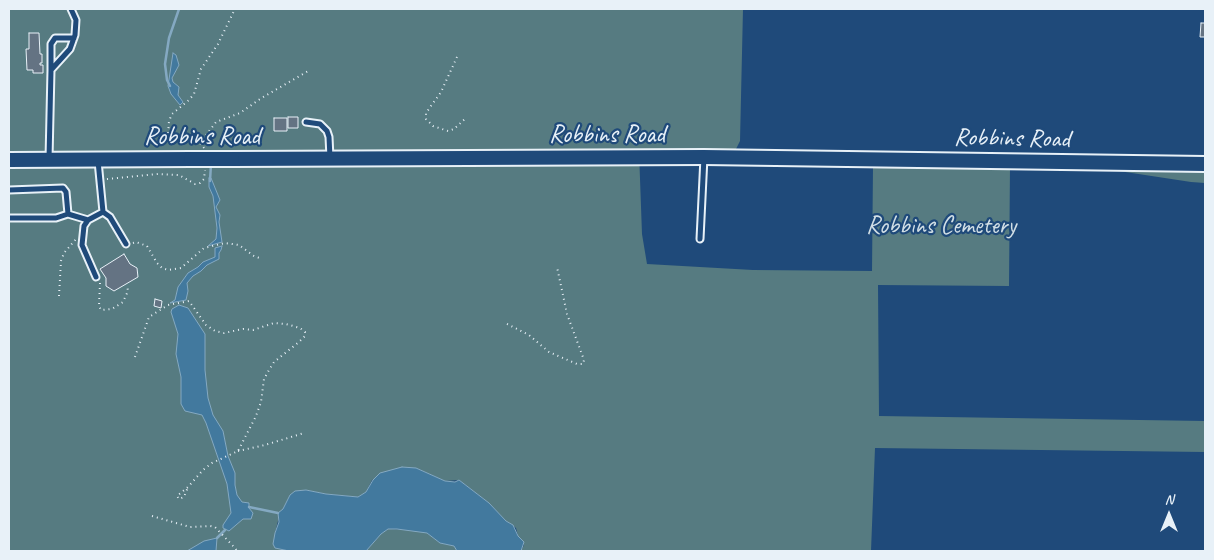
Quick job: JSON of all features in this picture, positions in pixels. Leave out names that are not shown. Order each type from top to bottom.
[{"type":"street","name":"Robbins Road","points":[[9,160],[704,157],[1205,164]]},
{"type":"lane","points":[[51,70],[70,49],[74,38],[76,20],[71,9]]},
{"type":"lane","points":[[49,160],[51,44],[55,38],[74,38]]},
{"type":"lane","points":[[306,122],[320,124],[327,131],[330,158]]},
{"type":"lane","points":[[700,238],[704,157]]},
{"type":"lane","points":[[98,160],[103,212],[110,217],[126,244]]},
{"type":"lane","points":[[9,190],[63,188],[66,192],[68,214]]},
{"type":"lane","points":[[96,277],[83,250],[82,235],[88,220],[103,212]]},
{"type":"lane","points":[[9,218],[56,218],[68,214],[88,220]]},
{"type":"path","points":[[204,152],[204,148],[200,143],[194,141],[170,141],[168,135],[169,121],[172,114],[194,94],[202,69],[218,44],[235,9]]},
{"type":"path","points":[[457,57],[441,92],[426,113],[429,124],[442,130],[454,130],[467,117]]},
{"type":"path","points":[[200,143],[211,127],[222,118],[232,117],[240,113],[308,71]]},
{"type":"path","points":[[105,178],[179,175],[191,183],[200,183],[204,180],[205,166]]},
{"type":"path","points":[[59,296],[61,261],[64,253],[82,235]]},
{"type":"path","points":[[126,244],[136,242],[147,246],[157,263],[162,268],[168,270],[181,268],[198,252],[222,244],[239,245],[254,256],[262,259]]},
{"type":"path","points":[[508,324],[530,335],[549,352],[577,364],[583,364],[584,360],[567,314],[557,267]]},
{"type":"path","points":[[96,277],[100,285],[99,306],[101,310],[112,309],[123,302],[128,291],[127,285]]},
{"type":"path","points":[[135,357],[149,317],[170,305],[186,301],[189,301],[206,325],[215,331],[253,330],[274,323],[300,328],[305,332],[305,336],[274,362],[269,370],[264,380],[261,402],[238,451]]},
{"type":"path","points":[[188,487],[184,497],[179,499],[177,496],[212,463],[238,451],[304,433]]},
{"type":"path","points":[[152,516],[190,527],[210,526],[226,538],[237,551]]},
{"type":"green space","name":"Robbins Cemetery","points":[[9,9],[743,9],[740,141],[736,149],[639,151],[642,234],[647,264],[753,270],[872,271],[873,166],[1010,167],[1009,286],[878,285],[879,416],[1205,421],[1205,452],[875,448],[871,551],[521,551],[524,545],[518,536],[516,528],[506,521],[489,503],[459,480],[445,481],[416,468],[372,480],[366,492],[358,497],[306,490],[290,495],[279,517],[275,533],[282,550],[289,551],[9,551]]},
{"type":"green space","points":[[1099,168],[1205,170],[1205,183],[1191,182]]},
{"type":"green space","points":[[388,529],[414,530],[427,533],[440,543],[454,546],[457,551],[366,551]]},
{"type":"water","points":[[173,53],[176,55],[179,65],[172,78],[173,82],[179,87],[178,95],[183,102],[180,105],[171,94],[168,86]]},
{"type":"water","points":[[209,178],[211,178],[220,200],[216,207],[220,215],[219,222],[222,242],[208,246],[216,239],[217,228]]},
{"type":"water","points":[[222,246],[219,259],[207,265],[187,283],[186,300],[170,303],[175,300],[178,287],[188,273],[203,262],[215,257],[215,248]]},
{"type":"water","points":[[179,305],[188,308],[205,334],[205,370],[208,398],[213,415],[223,431],[228,456],[235,473],[237,495],[242,502],[249,503],[249,508],[253,513],[251,519],[243,519],[229,531],[223,528],[231,513],[227,484],[206,423],[202,415],[185,411],[181,404],[181,377],[176,354],[178,334],[171,312],[172,309]]},
{"type":"water","points":[[402,467],[416,468],[445,481],[455,482],[459,480],[489,503],[506,521],[513,525],[518,536],[524,542],[521,551],[457,551],[454,546],[440,543],[427,533],[397,529],[388,529],[366,551],[289,551],[275,548],[273,544],[279,522],[278,513],[283,509],[290,495],[295,491],[306,490],[358,497],[366,492],[380,473]]},
{"type":"water","points":[[217,538],[216,551],[187,551],[204,541]]},
{"type":"building","points":[[1201,23],[1205,23],[1205,37],[1200,37]]},
{"type":"building","points":[[29,33],[39,33],[40,54],[42,54],[42,63],[40,65],[43,65],[43,73],[33,73],[33,70],[27,70],[26,49],[29,49]]},
{"type":"building","points":[[288,117],[298,117],[298,128],[288,128]]},
{"type":"building","points":[[274,118],[287,118],[287,131],[274,131]]},
{"type":"building","points":[[124,254],[130,264],[137,268],[138,277],[114,291],[106,286],[106,278],[100,269]]},
{"type":"building","points":[[155,299],[162,301],[161,308],[154,306]]},
{"type":"waterway","points":[[170,86],[167,80],[165,64],[169,38],[179,9]]},
{"type":"waterway","points":[[210,181],[211,164]]},
{"type":"waterway","points":[[249,507],[278,513]]},
{"type":"waterway","points":[[217,538],[225,530]]}]
